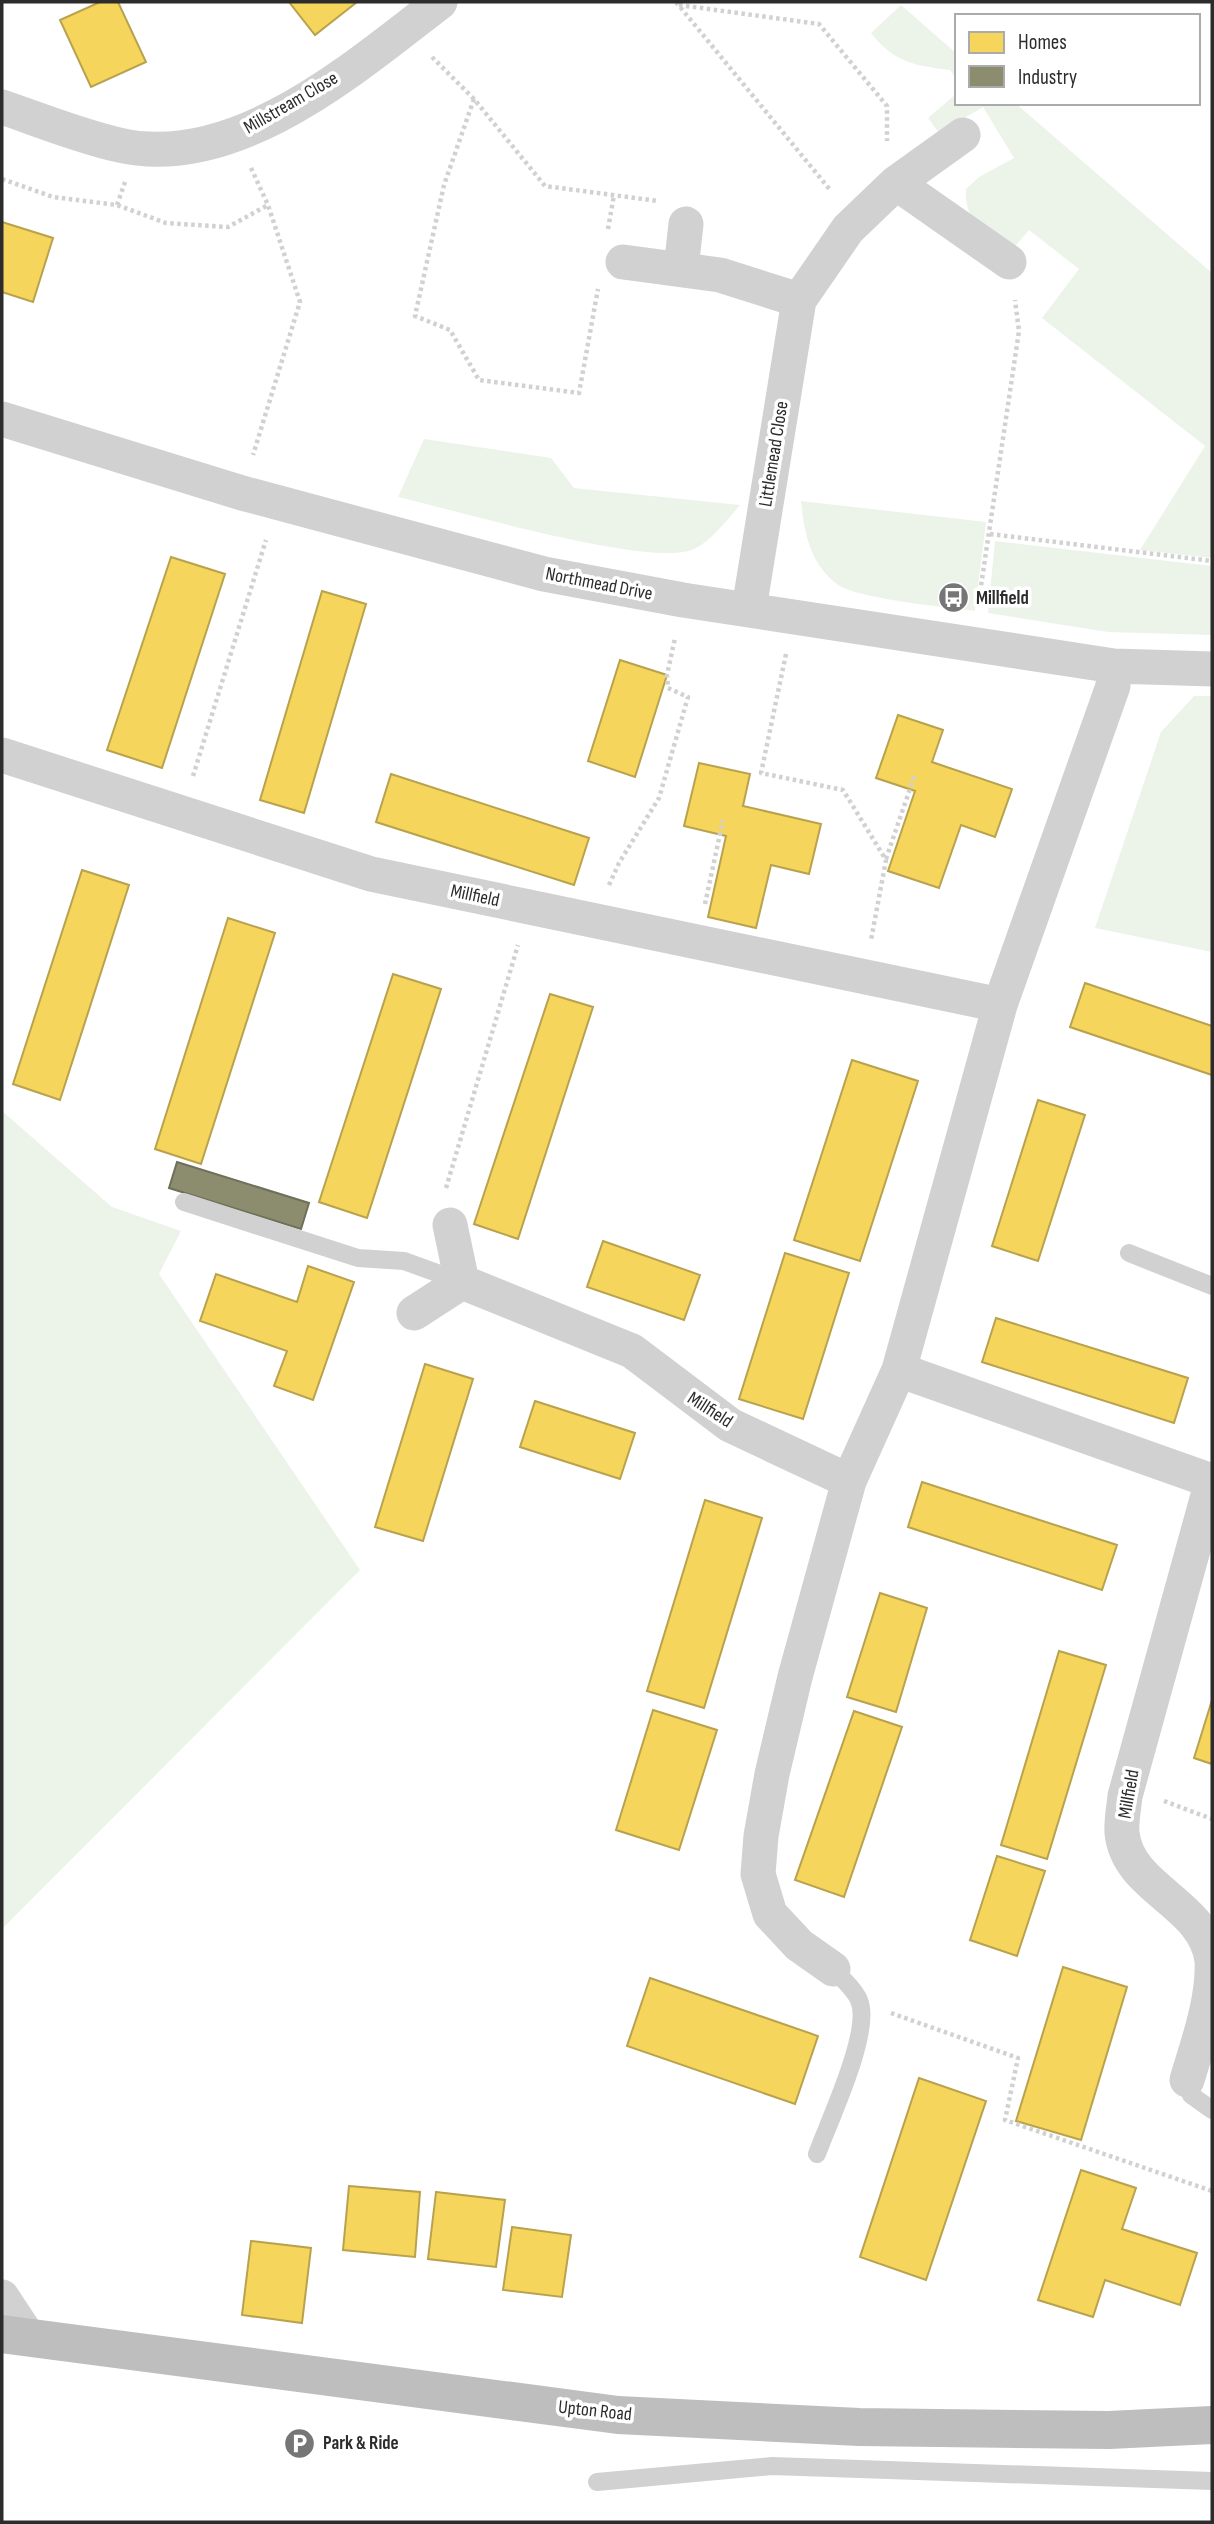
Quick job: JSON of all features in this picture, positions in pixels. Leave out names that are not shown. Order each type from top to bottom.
[{"type":"highway","name":"Upton Road","points":[[15,2336],[618,2415],[859,2427],[1110,2430],[1206,2424]]},
{"type":"street","name":"Millstream Close","points":[[2,107],[120,146],[170,149],[220,141],[270,120],[369,57],[440,2]]},
{"type":"street","name":"Littlemead Close","points":[[749,609],[799,300],[856,221],[896,183],[963,135]]},
{"type":"street","points":[[896,183],[1009,262]]},
{"type":"street","points":[[674,213],[681,269]]},
{"type":"street","points":[[611,273],[681,269],[720,275],[799,300]]},
{"type":"street","name":"Northmead Drive","points":[[2,419],[242,493],[544,573],[683,600],[1114,666],[1212,669]]},
{"type":"street","points":[[833,1969],[799,1945],[770,1914],[758,1874],[761,1836],[772,1774],[795,1677],[849,1480],[899,1370],[1000,1005],[1113,686],[1114,666]]},
{"type":"street","name":"Millfield","points":[[2,755],[371,874],[1000,1005]]},
{"type":"street","points":[[414,1313],[462,1283],[450,1225]]},
{"type":"street","name":"Millfield","points":[[462,1283],[632,1351],[730,1425],[849,1480]]},
{"type":"street","name":"Millfield","points":[[899,1370],[1212,1481],[1203,1555],[1127,1787],[1122,1834],[1134,1866],[1200,1927],[1212,1959],[1211,1991],[1187,2080]]},
{"type":"street","points":[[2,2297],[15,2336]]},
{"type":"lane","points":[[184,1202],[358,1258],[404,1261],[462,1283]]},
{"type":"lane","points":[[1129,1253],[1212,1286]]},
{"type":"lane","points":[[817,2154],[857,2046],[860,2001],[833,1969]]},
{"type":"lane","points":[[1187,2080],[1191,2095],[1212,2110]]},
{"type":"lane","points":[[597,2482],[772,2466],[1212,2481]]},
{"type":"path","points":[[678,4],[819,24],[887,106],[887,143],[896,183]]},
{"type":"path","points":[[678,4],[856,221]]},
{"type":"path","points":[[405,29],[474,99],[545,186],[674,213]]},
{"type":"path","points":[[474,99],[444,186],[415,316],[450,330],[479,380],[579,393],[611,273]]},
{"type":"path","points":[[235,135],[268,205],[300,302],[242,493]]},
{"type":"path","points":[[2,179],[53,197],[117,205],[166,223],[228,227],[268,205]]},
{"type":"path","points":[[972,645],[1019,331],[1009,262]]},
{"type":"path","points":[[181,813],[277,502]]},
{"type":"path","points":[[990,534],[1212,561]]},
{"type":"path","points":[[594,921],[619,863],[659,798],[688,697],[668,688],[667,675],[683,600]]},
{"type":"path","points":[[794,616],[761,773],[844,790],[886,860]]},
{"type":"path","points":[[864,976],[886,860],[915,774]]},
{"type":"path","points":[[696,942],[723,820]]},
{"type":"path","points":[[450,1225],[446,1186],[529,907]]},
{"type":"path","points":[[1127,1787],[1212,1819]]},
{"type":"path","points":[[860,2001],[1018,2058],[1005,2120],[1212,2191]]},
{"type":"shaded area","points":[[901,5],[955,52],[955,77],[950,70],[906,61],[879,43],[871,33]]},
{"type":"shaded area","points":[[955,95],[955,105],[1017,105],[1212,273],[1212,558],[1140,550],[1205,446],[1042,318],[1079,269],[1029,230],[1012,250],[986,232],[973,218],[966,200],[966,189],[979,177],[1014,158],[983,107],[939,133],[928,118]]},
{"type":"shaded area","points":[[424,439],[551,458],[574,488],[740,505],[707,541],[694,549],[672,553],[638,551],[551,535],[398,497]]},
{"type":"shaded area","points":[[801,501],[986,522],[975,611],[882,598],[837,584],[820,567],[810,547]]},
{"type":"shaded area","points":[[995,541],[1212,566],[1212,635],[1108,632],[988,613]]},
{"type":"shaded area","points":[[1194,696],[1212,696],[1212,952],[1095,928],[1161,732]]},
{"type":"shaded area","points":[[2,1111],[112,1207],[181,1231],[159,1274],[360,1570],[2,1929]]},
{"type":"building: Homes","points":[[100,2],[118,2],[146,62],[91,87],[60,20]]},
{"type":"building: Homes","points":[[289,2],[357,2],[315,35]]},
{"type":"building: Homes","points":[[2,222],[53,238],[33,302],[2,292]]},
{"type":"building: Homes","points":[[171,557],[225,574],[162,768],[107,750]]},
{"type":"building: Homes","points":[[322,591],[366,604],[304,813],[260,800]]},
{"type":"building: Homes","points":[[620,660],[667,675],[635,777],[588,761]]},
{"type":"building: Homes","points":[[898,715],[943,730],[932,762],[1012,789],[995,837],[961,825],[939,888],[888,871],[915,791],[876,778]]},
{"type":"building: Homes","points":[[699,763],[750,774],[743,806],[821,824],[809,874],[771,865],[756,928],[708,917],[726,836],[684,826]]},
{"type":"building: Homes","points":[[391,774],[589,838],[574,885],[376,822]]},
{"type":"building: Homes","points":[[82,870],[129,885],[60,1100],[13,1084]]},
{"type":"building: Homes","points":[[228,918],[275,933],[201,1164],[155,1149]]},
{"type":"building: Homes","points":[[393,974],[441,989],[367,1218],[319,1202]]},
{"type":"building: Homes","points":[[1085,983],[1212,1026],[1212,1075],[1070,1027]]},
{"type":"building: Homes","points":[[550,994],[593,1007],[518,1239],[474,1224]]},
{"type":"building: Homes","points":[[852,1060],[918,1081],[860,1261],[794,1240]]},
{"type":"building: Homes","points":[[1038,1100],[1085,1115],[1038,1261],[992,1246]]},
{"type":"building: Homes","points":[[603,1241],[700,1275],[684,1320],[587,1287]]},
{"type":"building: Homes","points":[[785,1253],[849,1273],[803,1419],[739,1399]]},
{"type":"building: Homes","points":[[308,1266],[354,1282],[313,1400],[274,1386],[287,1351],[200,1321],[216,1274],[297,1302]]},
{"type":"building: Homes","points":[[996,1318],[1188,1378],[1174,1423],[982,1362]]},
{"type":"building: Homes","points":[[425,1364],[473,1379],[423,1541],[375,1527]]},
{"type":"building: Homes","points":[[535,1401],[635,1433],[620,1479],[520,1447]]},
{"type":"building: Homes","points":[[922,1482],[1117,1545],[1102,1590],[908,1527]]},
{"type":"building: Homes","points":[[705,1500],[762,1518],[704,1708],[647,1691]]},
{"type":"building: Homes","points":[[880,1593],[927,1608],[896,1712],[847,1697]]},
{"type":"building: Homes","points":[[1059,1651],[1106,1665],[1047,1859],[1001,1845]]},
{"type":"building: Homes","points":[[1212,1700],[1212,1764],[1194,1758]]},
{"type":"building: Homes","points":[[653,1710],[717,1730],[679,1850],[616,1830]]},
{"type":"building: Homes","points":[[854,1711],[902,1727],[844,1897],[795,1880]]},
{"type":"building: Homes","points":[[997,1856],[1045,1871],[1017,1956],[970,1940]]},
{"type":"building: Homes","points":[[1063,1967],[1127,1987],[1081,2140],[1016,2121]]},
{"type":"building: Homes","points":[[650,1978],[818,2036],[795,2104],[627,2046]]},
{"type":"building: Homes","points":[[919,2078],[986,2101],[926,2280],[860,2257]]},
{"type":"building: Homes","points":[[1081,2170],[1136,2188],[1122,2229],[1197,2253],[1180,2305],[1105,2280],[1093,2317],[1038,2300]]},
{"type":"building: Homes","points":[[349,2186],[420,2192],[415,2257],[343,2250]]},
{"type":"building: Homes","points":[[436,2192],[505,2200],[496,2267],[428,2259]]},
{"type":"building: Homes","points":[[512,2227],[571,2235],[562,2297],[503,2290]]},
{"type":"building: Homes","points":[[251,2241],[311,2248],[302,2323],[242,2315]]},
{"type":"building: Industry","points":[[177,1162],[309,1203],[301,1229],[169,1188]]},
{"type":"place","name":"Millfield","points":[[953,598]]},
{"type":"place","name":"Park & Ride","points":[[300,2443]]}]
